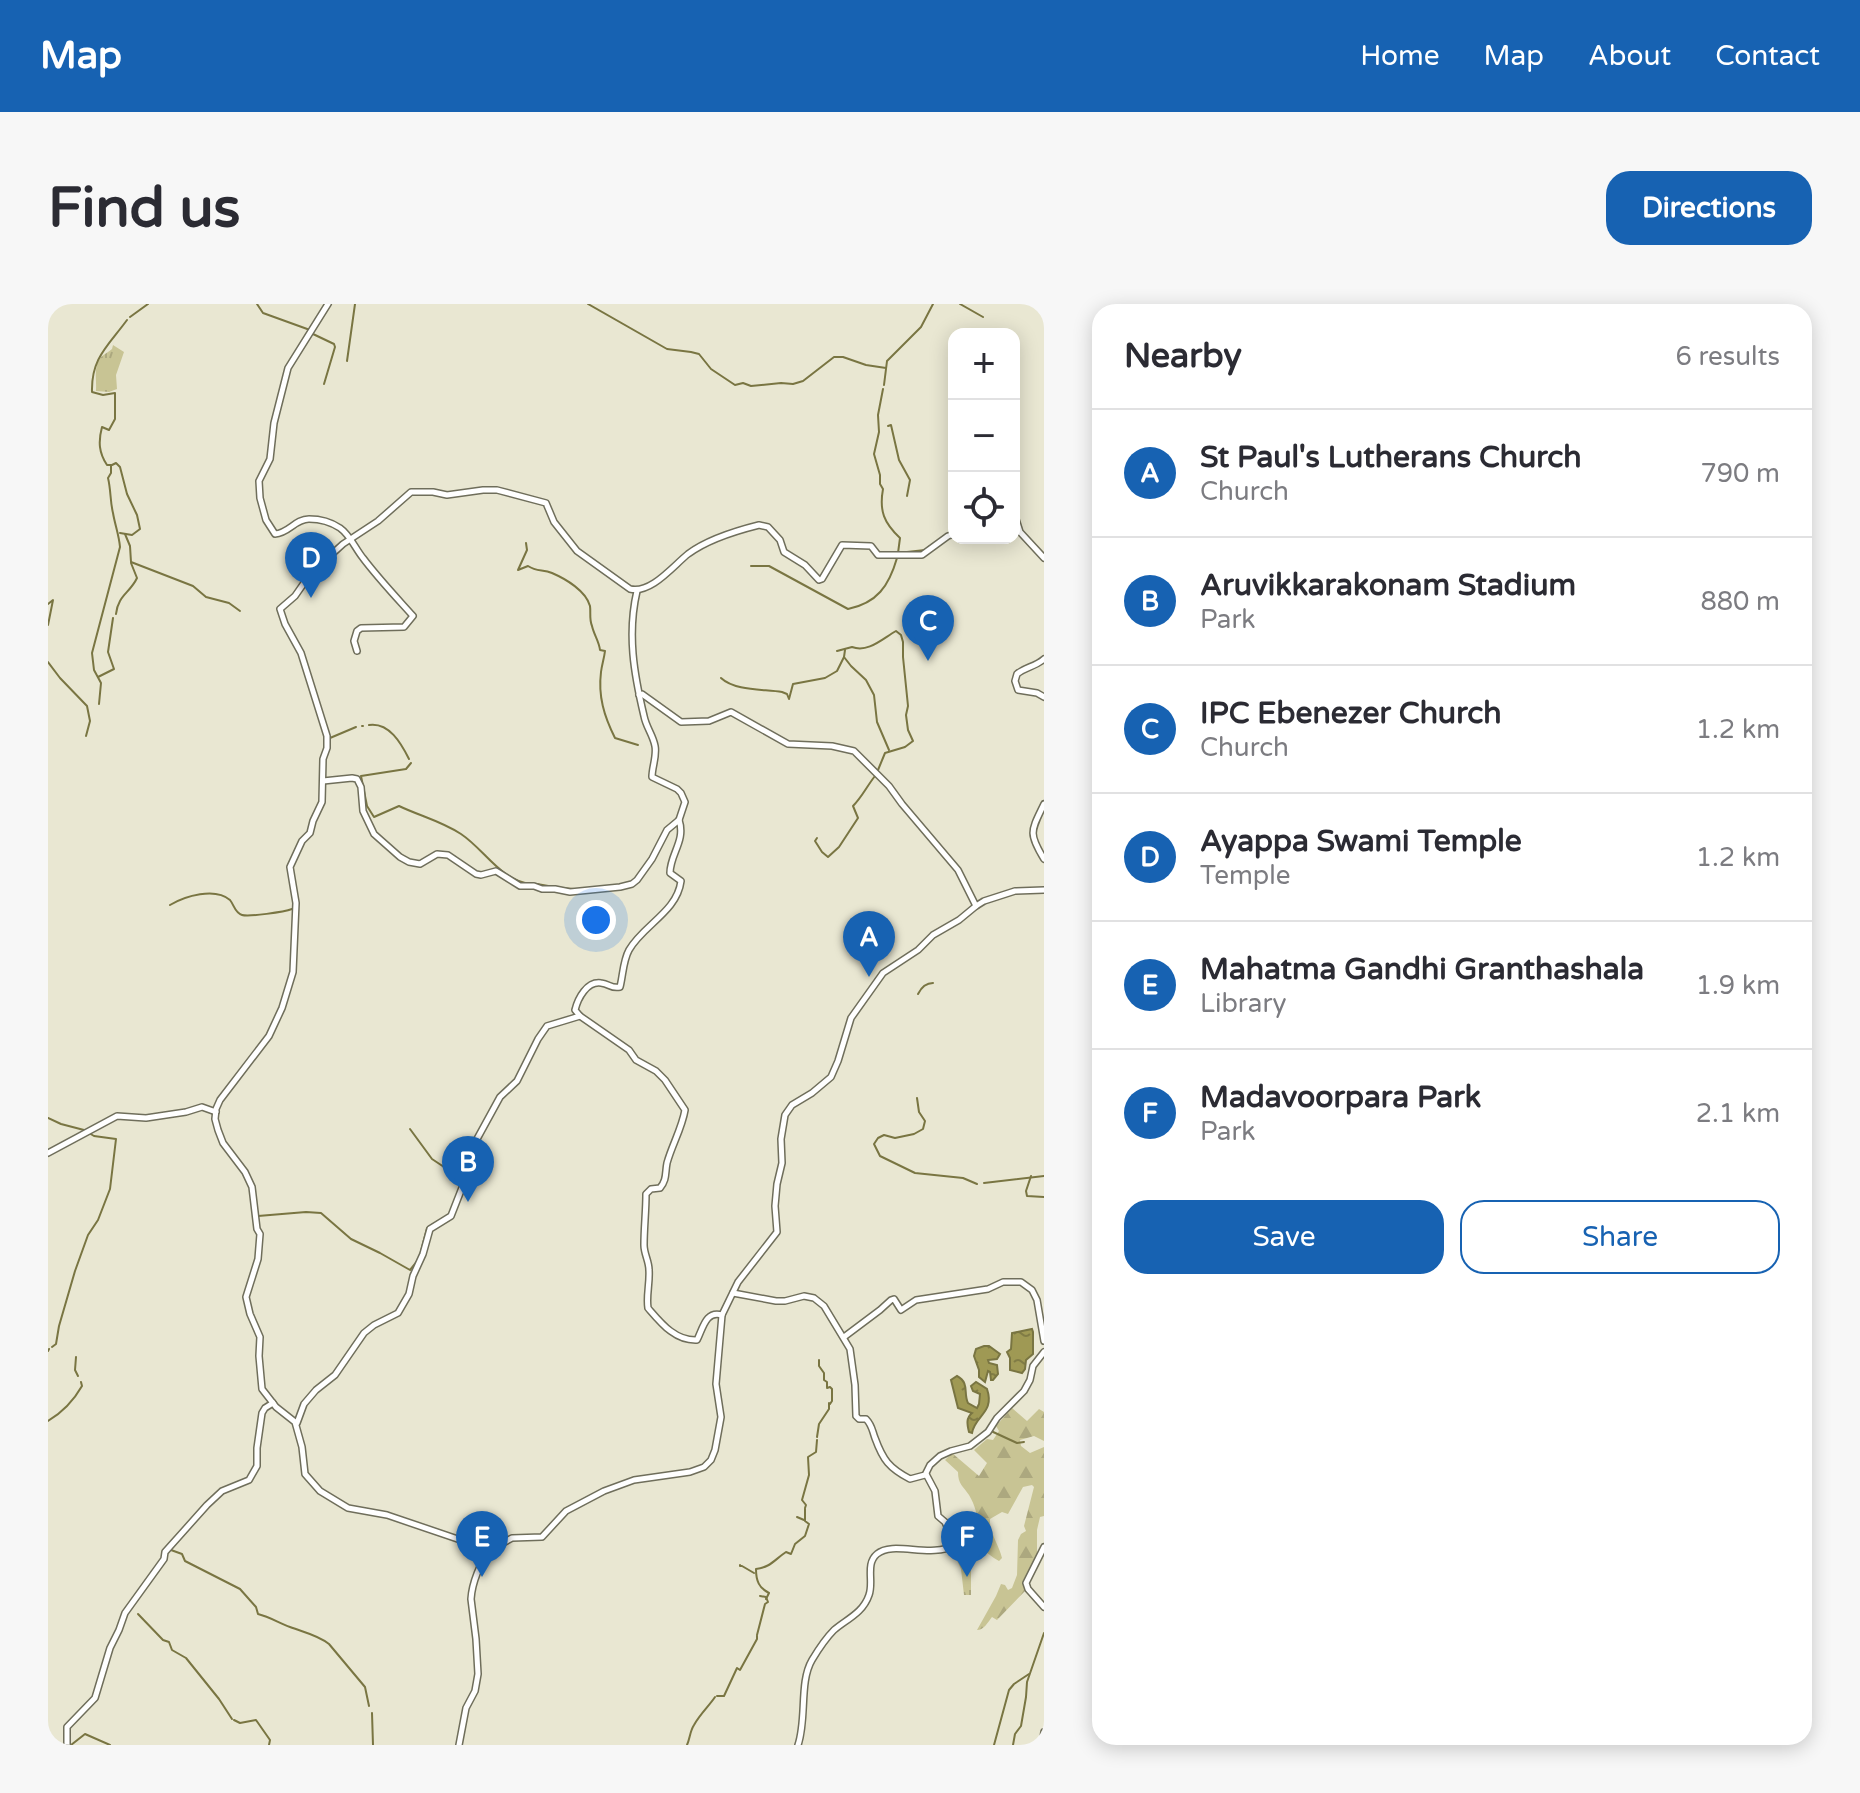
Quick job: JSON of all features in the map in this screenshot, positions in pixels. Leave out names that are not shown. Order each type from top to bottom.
[{"type":"street","points":[[328,304],[289,366],[274,423],[270,459],[261,474],[259,490],[266,520],[275,534],[283,533],[299,521],[308,519],[336,525],[413,616],[404,627],[361,628],[354,641],[357,651]]},
{"type":"street","points":[[490,1550],[399,1519],[348,1508],[329,1497],[305,1474],[296,1424],[272,1404],[262,1389],[260,1337],[246,1297],[260,1248],[252,1187],[245,1172],[223,1143],[215,1119],[216,1109],[269,1036],[282,1008],[293,972],[295,950],[296,903],[290,867],[302,841],[310,833],[322,802],[327,736],[301,653],[280,609],[295,596],[311,573],[350,538],[378,521],[411,492],[447,495],[497,490],[546,503],[554,522],[577,551],[637,591],[663,576],[706,543],[759,525],[768,527],[780,540],[784,552],[805,565],[819,580],[842,545],[870,546],[878,555],[922,555],[948,536]]},
{"type":"street","points":[[1020,532],[1044,558]]},
{"type":"street","points":[[323,781],[357,779],[361,787],[363,811],[374,834],[409,862],[420,864],[435,855],[444,854],[476,874],[496,871],[520,886],[570,892],[632,884],[652,859],[667,830],[679,820],[685,802],[681,793],[652,777],[655,745],[644,718],[631,642],[637,591]]},
{"type":"street","points":[[1044,659],[1020,671],[1015,681],[1018,690],[1044,697]]},
{"type":"street","points":[[639,695],[642,694],[681,722],[709,721],[731,712],[788,744],[834,746],[854,751],[889,786],[958,870],[976,906]]},
{"type":"street","points":[[1044,804],[1032,836],[1044,859]]},
{"type":"street","points":[[679,820],[681,838],[670,873],[681,881],[680,890],[666,911],[626,955],[620,987],[594,983],[583,992],[576,1004],[576,1013],[629,1050],[636,1060],[656,1071],[685,1110],[666,1166],[665,1182],[660,1188],[651,1189],[646,1194],[644,1252],[649,1265],[648,1308],[675,1335],[691,1340],[697,1340],[711,1315],[722,1315]]},
{"type":"street","points":[[459,1745],[466,1708],[475,1691],[478,1674],[472,1590],[490,1550],[512,1538],[542,1537],[566,1511],[620,1484],[690,1472],[711,1460],[721,1413],[716,1384],[722,1315],[738,1282],[777,1232],[775,1206],[782,1163],[781,1139],[788,1110],[831,1077],[851,1018],[883,973],[976,906],[1004,894],[1044,888]]},
{"type":"street","points":[[296,1424],[304,1404],[335,1375],[364,1333],[398,1313],[409,1294],[427,1234],[451,1216],[476,1152],[477,1139],[500,1097],[517,1081],[547,1026],[580,1016]]},
{"type":"street","points":[[48,1153],[117,1116],[146,1118],[202,1107],[216,1112]]},
{"type":"street","points":[[844,1337],[894,1299],[901,1310],[916,1300],[988,1289],[1003,1282],[1015,1281],[1026,1285],[1035,1295],[1044,1341]]},
{"type":"street","points":[[733,1293],[776,1301],[804,1296],[814,1298],[824,1306],[850,1349],[856,1416],[871,1424],[883,1458],[893,1469],[910,1479],[926,1474],[940,1456],[970,1446],[988,1432],[997,1418],[1024,1391],[1033,1366],[1044,1352]]},
{"type":"street","points":[[67,1745],[67,1727],[95,1698],[110,1648],[125,1613],[164,1559],[165,1552],[222,1491],[249,1480],[257,1466],[262,1413],[272,1404]]},
{"type":"street","points":[[798,1745],[803,1726],[803,1690],[809,1665],[831,1633],[858,1613],[868,1598],[870,1565],[876,1554],[891,1549],[927,1552],[955,1545],[945,1522],[938,1516],[935,1491],[926,1474]]},
{"type":"street","points":[[1044,1547],[1026,1583],[1044,1607]]},
{"type":"street","points":[[1042,1745],[1044,1732]]},
{"type":"green space","points":[[113,345],[124,352],[116,375],[117,389],[96,391],[97,365]]},
{"type":"green space","points":[[1012,1408],[1027,1421],[1039,1409],[1044,1412],[1044,1441],[1034,1436],[1020,1440],[1021,1446],[1030,1453],[1044,1447],[1044,1516],[1040,1517],[1037,1530],[1037,1555],[1023,1581],[1026,1590],[997,1620],[992,1617],[977,1630],[1001,1584],[1008,1590],[1012,1588],[1017,1575],[1018,1540],[1026,1531],[1024,1526],[1034,1487],[1023,1487],[1008,1514],[1002,1512],[990,1519],[1002,1558],[999,1561],[976,1546],[978,1526],[975,1507],[960,1482],[958,1472],[945,1460],[952,1453],[979,1476],[987,1463],[974,1450],[987,1439],[993,1440],[999,1431],[996,1426]]},
{"type":"green space","points":[[957,1549],[963,1552],[971,1570],[971,1595],[964,1595],[961,1569],[953,1552]]},
{"type":"water","points":[[1032,1329],[1033,1354],[1026,1360],[1025,1369],[1022,1373],[1010,1370],[1007,1352],[1011,1349],[1012,1333]]},
{"type":"water","points":[[984,1346],[1000,1354],[997,1359],[988,1360],[997,1365],[998,1374],[991,1380],[988,1371],[985,1382],[979,1377],[974,1356],[976,1349]]},
{"type":"water","points":[[957,1376],[965,1385],[968,1403],[977,1408],[980,1394],[973,1391],[971,1386],[976,1382],[987,1389],[987,1409],[972,1433],[967,1424],[972,1413],[958,1408],[951,1380]]},
{"type":"waterway","points":[[130,317],[148,304]]},
{"type":"waterway","points":[[257,304],[263,313],[310,330]]},
{"type":"waterway","points":[[347,361],[355,304]]},
{"type":"waterway","points":[[588,304],[667,349],[699,354],[711,369],[735,385],[793,384],[803,381],[834,357],[886,368]]},
{"type":"waterway","points":[[884,385],[887,361],[921,327],[933,304]]},
{"type":"waterway","points":[[960,304],[983,317]]},
{"type":"waterway","points":[[99,704],[101,683],[94,670],[92,653],[120,547],[108,478],[111,465],[104,461],[100,442],[102,427],[109,430],[115,419],[115,393],[103,395],[92,392],[92,380],[102,353],[127,320]]},
{"type":"waterway","points":[[313,334],[335,347],[324,384]]},
{"type":"waterway","points":[[883,389],[874,454],[883,489],[884,516],[900,538],[898,553],[925,550],[930,546]]},
{"type":"waterway","points":[[888,426],[891,425],[899,460],[910,480],[907,496]]},
{"type":"waterway","points":[[112,465],[116,463],[120,467],[140,529],[132,535],[120,533]]},
{"type":"waterway","points":[[125,534],[131,562],[193,586],[206,597],[229,603],[240,611]]},
{"type":"waterway","points":[[526,543],[527,550],[518,570],[528,566],[552,573],[575,586],[588,601],[600,650],[605,651],[600,681],[605,714],[615,738],[638,745]]},
{"type":"waterway","points":[[751,566],[769,566],[848,609],[867,602],[880,592],[897,558]]},
{"type":"waterway","points":[[116,614],[119,602],[137,578],[131,563]]},
{"type":"waterway","points":[[48,604],[53,600],[48,625]]},
{"type":"waterway","points":[[98,677],[114,669],[108,652],[113,618]]},
{"type":"waterway","points":[[837,651],[869,647],[896,631],[901,635],[908,706],[906,715],[913,741],[885,753],[878,770]]},
{"type":"waterway","points":[[845,650],[844,657],[866,680],[874,695],[877,722],[889,750]]},
{"type":"waterway","points":[[721,678],[741,687],[782,692],[789,699],[793,684],[825,678],[837,671],[844,657]]},
{"type":"waterway","points":[[48,662],[87,706],[90,721],[86,736]]},
{"type":"waterway","points":[[369,725],[388,730],[409,759]]},
{"type":"waterway","points":[[330,738],[356,727]]},
{"type":"waterway","points":[[411,763],[406,769],[361,776],[367,806],[374,817],[399,806],[438,822],[461,834],[501,870],[530,884]]},
{"type":"waterway","points":[[817,838],[815,841],[828,857],[839,847],[858,818],[853,806],[875,776]]},
{"type":"waterway","points":[[537,884],[554,887]]},
{"type":"waterway","points":[[560,888],[574,889]]},
{"type":"waterway","points":[[170,905],[208,893],[224,896],[242,915],[292,909]]},
{"type":"waterway","points":[[918,994],[924,986],[933,983]]},
{"type":"waterway","points":[[917,1098],[919,1112],[925,1121],[923,1129],[895,1138],[884,1135],[878,1138],[874,1144],[880,1156],[915,1173],[963,1178],[977,1184]]},
{"type":"waterway","points":[[48,1118],[84,1130]]},
{"type":"waterway","points":[[410,1129],[432,1159],[462,1179]]},
{"type":"waterway","points":[[52,1347],[56,1344],[88,1235],[98,1220],[110,1189],[116,1139],[89,1133]]},
{"type":"waterway","points":[[1031,1176],[1027,1196],[1044,1197]]},
{"type":"waterway","points":[[984,1183],[1044,1176]]},
{"type":"waterway","points":[[258,1216],[321,1213],[351,1239],[410,1270],[419,1259],[427,1228],[443,1218]]},
{"type":"waterway","points":[[76,1357],[78,1376]]},
{"type":"waterway","points":[[819,1360],[827,1387]]},
{"type":"waterway","points":[[48,1421],[72,1401],[82,1386],[81,1382]]},
{"type":"waterway","points":[[817,1437],[819,1424],[832,1401],[832,1389],[827,1388]]},
{"type":"waterway","points":[[991,1431],[1017,1443],[1024,1442]]},
{"type":"waterway","points":[[805,1508],[802,1500],[809,1475],[808,1457],[816,1452],[817,1440]]},
{"type":"waterway","points":[[766,1599],[769,1593],[759,1584],[756,1569],[769,1565],[786,1552],[791,1554],[795,1544],[805,1536],[809,1524],[805,1521],[805,1509]]},
{"type":"waterway","points":[[797,1517],[804,1520]]},
{"type":"waterway","points":[[171,1550],[182,1554],[185,1561],[240,1589],[256,1607],[258,1614],[329,1644],[365,1687],[369,1706]]},
{"type":"waterway","points":[[740,1565],[754,1573]]},
{"type":"waterway","points":[[757,1635],[768,1602],[766,1597],[760,1596]]},
{"type":"waterway","points":[[138,1614],[163,1640],[169,1642],[172,1650],[186,1658],[232,1719]]},
{"type":"waterway","points":[[1013,1745],[1015,1734],[1021,1726],[1027,1682],[1044,1633]]},
{"type":"waterway","points":[[717,1696],[724,1696],[757,1636]]},
{"type":"waterway","points":[[994,1745],[1009,1690],[1029,1674]]},
{"type":"waterway","points":[[687,1745],[694,1725],[715,1697]]},
{"type":"waterway","points":[[372,1713],[373,1745]]},
{"type":"waterway","points":[[234,1720],[240,1723],[256,1720],[270,1740],[269,1745]]},
{"type":"waterway","points":[[71,1745],[85,1734],[110,1745]]},
{"type":"place","name":"Ayappa Swami Temple","points":[[311,598]]},
{"type":"place","name":"IPC Ebenezer Church","points":[[928,661]]},
{"type":"place","name":"St Paul's Lutherans Church","points":[[869,977]]},
{"type":"place","name":"Aruvikkarakonam Stadium","points":[[468,1202]]},
{"type":"place","name":"Mahatma Gandhi Granthashala","points":[[482,1577]]},
{"type":"place","name":"Madavoorpara Park","points":[[967,1577]]}]
